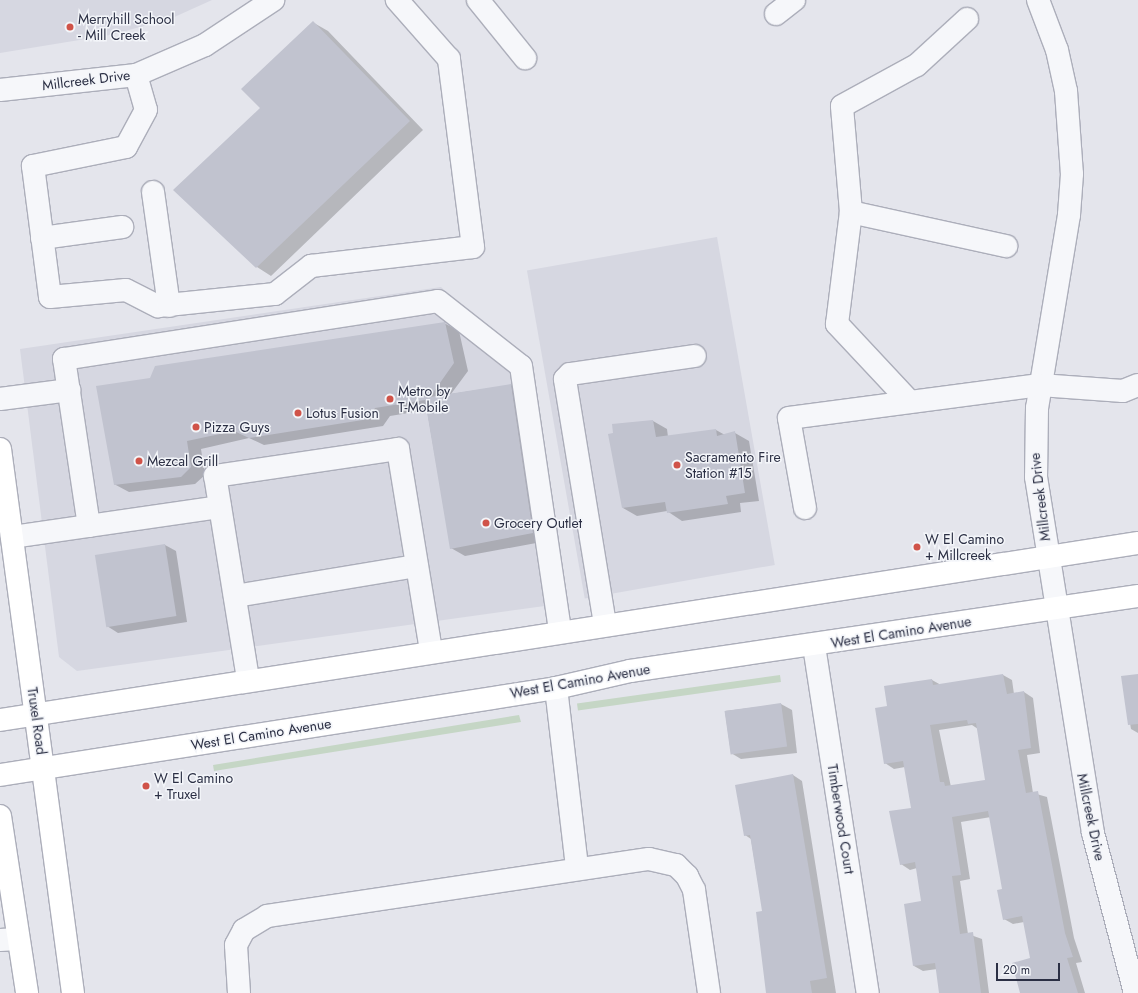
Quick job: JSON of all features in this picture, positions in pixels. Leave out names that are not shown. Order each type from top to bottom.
[{"type":"main road","name":"Truxel Road","points":[[0,449],[73,993]]},
{"type":"main road","points":[[0,720],[432,650],[1048,555],[1138,543]]},
{"type":"main road","name":"West El Camino Avenue","points":[[0,775],[556,688],[630,671],[814,646],[1055,606],[1138,596]]},
{"type":"main road","points":[[0,816],[9,939],[27,993]]},
{"type":"street","name":"Millcreek Drive","points":[[0,90],[136,75],[205,45],[273,0]]},
{"type":"street","points":[[136,75],[146,110],[126,147],[33,166],[50,297],[126,290],[158,306],[169,306],[275,294],[311,266],[473,247],[449,59],[397,0]]},
{"type":"street","points":[[478,0],[525,58]]},
{"type":"street","points":[[776,14],[794,0]]},
{"type":"street","name":"Millcreek Drive","points":[[1038,0],[1057,50],[1066,91],[1072,174],[1040,385],[1035,470],[1055,606],[1093,833],[1135,993]]},
{"type":"street","points":[[910,402],[837,324],[851,212],[842,106],[916,65],[966,20]]},
{"type":"street","points":[[153,192],[169,306]]},
{"type":"street","points":[[851,212],[1006,246]]},
{"type":"street","points":[[42,238],[122,227]]},
{"type":"street","points":[[89,526],[64,359],[438,301],[521,366],[560,631]]},
{"type":"street","points":[[605,624],[565,379],[570,374],[695,356]]},
{"type":"street","points":[[805,508],[789,418],[1040,385],[1123,391],[1138,385]]},
{"type":"street","points":[[0,399],[69,390]]},
{"type":"street","points":[[248,679],[215,476],[398,449],[432,650]]},
{"type":"street","points":[[12,537],[220,507]]},
{"type":"street","points":[[235,596],[417,566]]},
{"type":"street","name":"Timberwood Court","points":[[814,646],[868,993]]},
{"type":"street","points":[[556,688],[577,868]]},
{"type":"street","points":[[239,993],[236,946],[244,930],[267,916],[577,868],[660,859],[676,865],[688,876],[694,890],[709,993]]},
{"type":"shaded area","name":"Merryhill School - Mill Creek","points":[[0,0],[212,0],[170,19],[110,35],[0,53]]},
{"type":"shaded area","points":[[717,237],[775,565],[585,598],[527,271]]},
{"type":"shaded area","points":[[441,287],[510,352],[552,605],[77,671],[59,657],[20,349]]},
{"type":"green space","points":[[780,675],[781,682],[578,710],[577,704]]},
{"type":"green space","points":[[519,715],[521,722],[214,771],[213,765]]},
{"type":"building","points":[[313,21],[410,121],[256,268],[173,190],[260,108],[241,89]]},
{"type":"building","points":[[445,322],[454,363],[430,397],[511,384],[533,533],[450,549],[425,400],[375,408],[369,419],[249,438],[234,431],[187,441],[191,467],[181,477],[114,485],[96,386],[150,378],[155,366]]},
{"type":"building","name":"Sacramento Fire Station #15","points":[[653,420],[656,437],[716,429],[717,436],[735,431],[745,493],[726,496],[728,504],[667,513],[665,502],[622,508],[608,434],[613,433],[612,424]]},
{"type":"building","points":[[165,544],[176,616],[106,627],[95,555]]},
{"type":"building","points":[[1003,674],[1007,694],[1024,691],[1031,748],[1018,750],[1026,793],[1038,791],[1065,933],[1073,957],[1067,958],[1078,993],[1020,993],[1012,963],[1030,958],[1022,916],[1003,920],[997,890],[1002,889],[988,811],[952,817],[961,875],[952,876],[960,934],[973,932],[981,993],[939,993],[935,963],[913,966],[904,904],[921,901],[915,862],[900,865],[889,811],[911,808],[903,761],[884,764],[875,708],[887,706],[884,686],[932,679],[933,685]],"holes":[[[967,720],[968,724],[976,723],[985,780],[945,786],[944,782],[940,782],[930,725]]]},
{"type":"building","points":[[1138,674],[1138,724],[1128,725],[1121,676]]},
{"type":"building","points":[[781,703],[787,747],[731,755],[725,711]]},
{"type":"building","points":[[793,774],[827,978],[810,981],[812,993],[766,993],[756,912],[762,911],[750,835],[744,836],[735,785]]},
{"type":"place","name":"Merryhill School - Mill Creek","points":[[70,27]]},
{"type":"place","name":"Metro by T-Mobile","points":[[390,399]]},
{"type":"place","name":"Lotus Fusion","points":[[298,413]]},
{"type":"place","name":"Pizza Guys","points":[[196,427]]},
{"type":"place","name":"Mezcal Grill","points":[[139,461]]},
{"type":"place","name":"Sacramento Fire Station #15","points":[[677,465]]},
{"type":"place","name":"Grocery Outlet","points":[[486,523]]},
{"type":"place","name":"W El Camino + Millcreek","points":[[917,547]]},
{"type":"place","name":"W El Camino + Truxel","points":[[146,786]]}]
